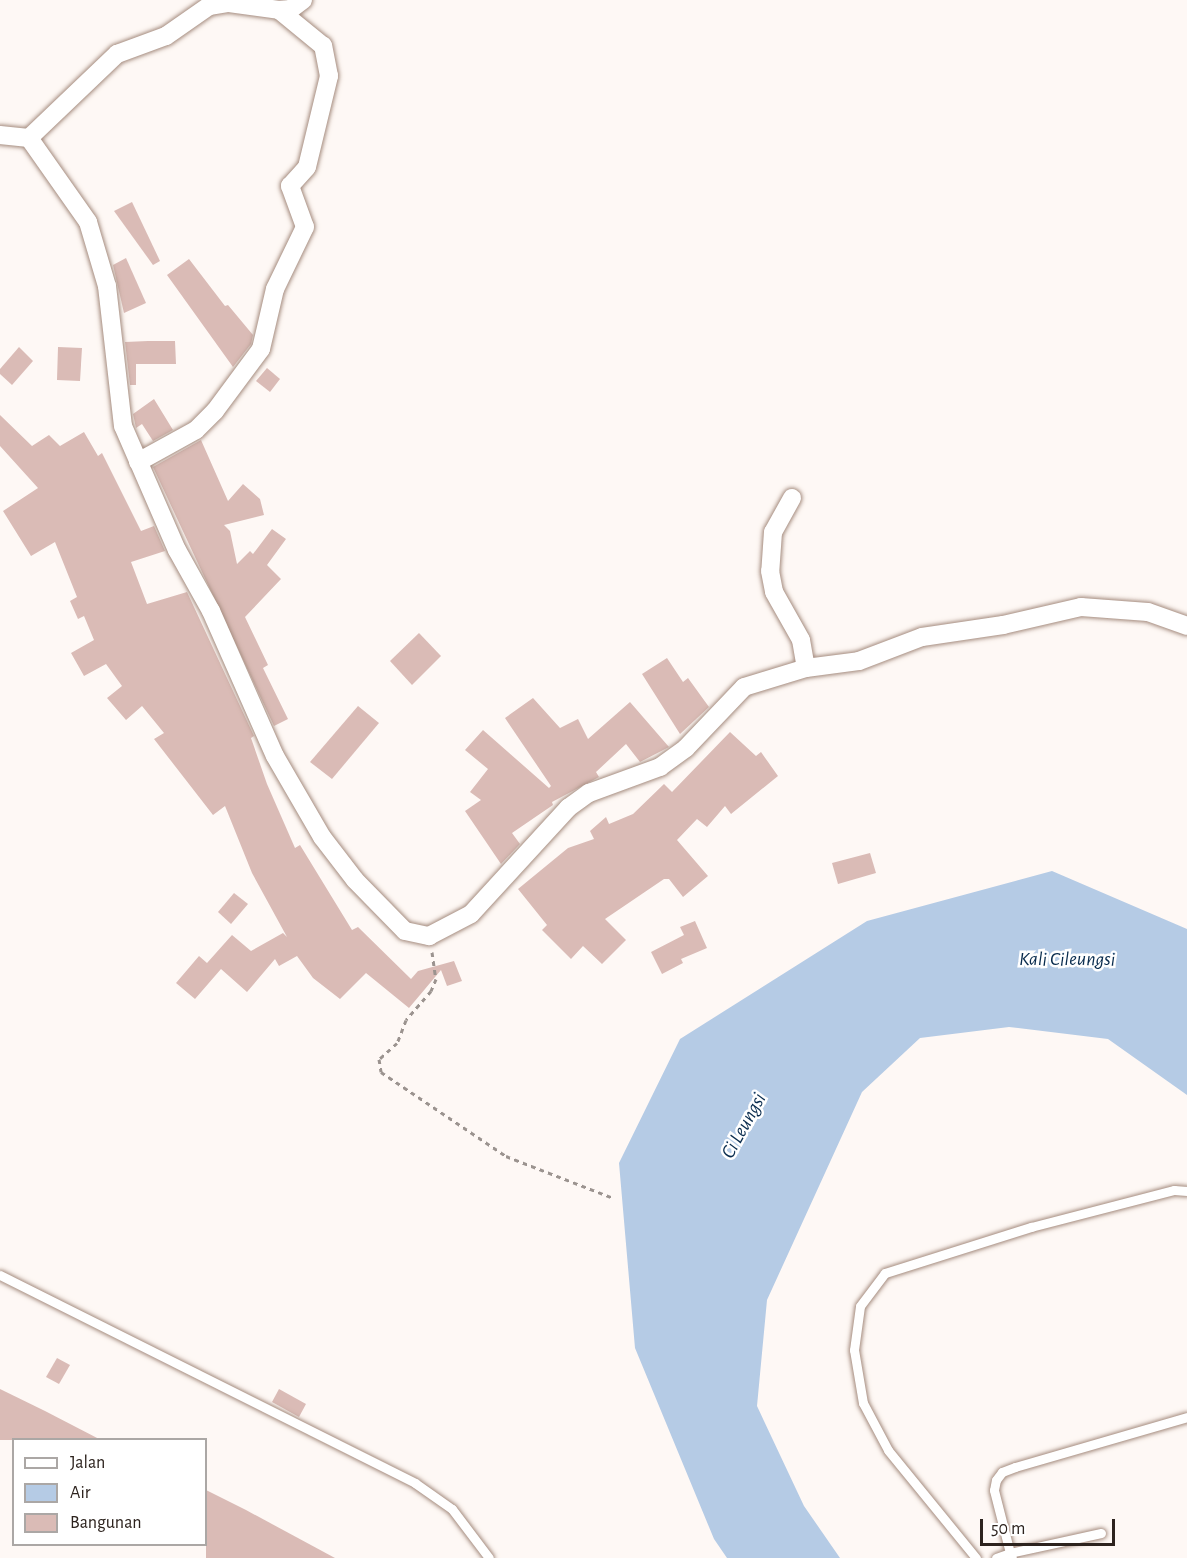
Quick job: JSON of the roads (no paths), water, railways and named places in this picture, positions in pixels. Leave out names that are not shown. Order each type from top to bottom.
[{"type":"street","points":[[29,138],[117,54],[165,36],[209,6],[229,3],[279,10],[291,9],[303,0]]},
{"type":"street","points":[[138,462],[196,429],[215,411],[261,349],[275,289],[305,227],[290,194],[290,186],[307,167],[329,76],[323,46],[279,10]]},
{"type":"street","points":[[0,135],[29,138],[74,198],[96,246],[107,286],[123,426],[177,549],[211,611],[275,756],[322,837],[396,925],[418,936],[429,936],[471,914],[568,808],[589,793],[660,766],[686,748],[744,687],[806,668],[860,661],[922,637],[1003,625],[1081,607],[1148,612],[1187,626]]},
{"type":"street","points":[[792,498],[773,532],[770,571],[774,592],[801,640],[806,668]]},
{"type":"lane","points":[[976,1558],[888,1450],[863,1403],[854,1350],[860,1306],[885,1273],[1031,1227],[1174,1190],[1187,1191]]},
{"type":"lane","points":[[0,1275],[415,1483],[452,1509],[489,1558]]},
{"type":"lane","points":[[1011,1555],[994,1490],[1002,1472],[1187,1417]]},
{"type":"lane","points":[[996,1558],[1101,1533]]},
{"type":"water","points":[[1052,871],[1187,929],[1187,1095],[1108,1039],[1009,1027],[920,1038],[862,1092],[767,1300],[757,1406],[804,1506],[840,1558],[727,1558],[714,1539],[635,1348],[619,1163],[680,1039],[867,921]]},
{"type":"water label","name":"Kali Cileungsi","points":[[1067,959]]},
{"type":"water label","name":"Ci Leungsi","points":[[744,1126]]}]
